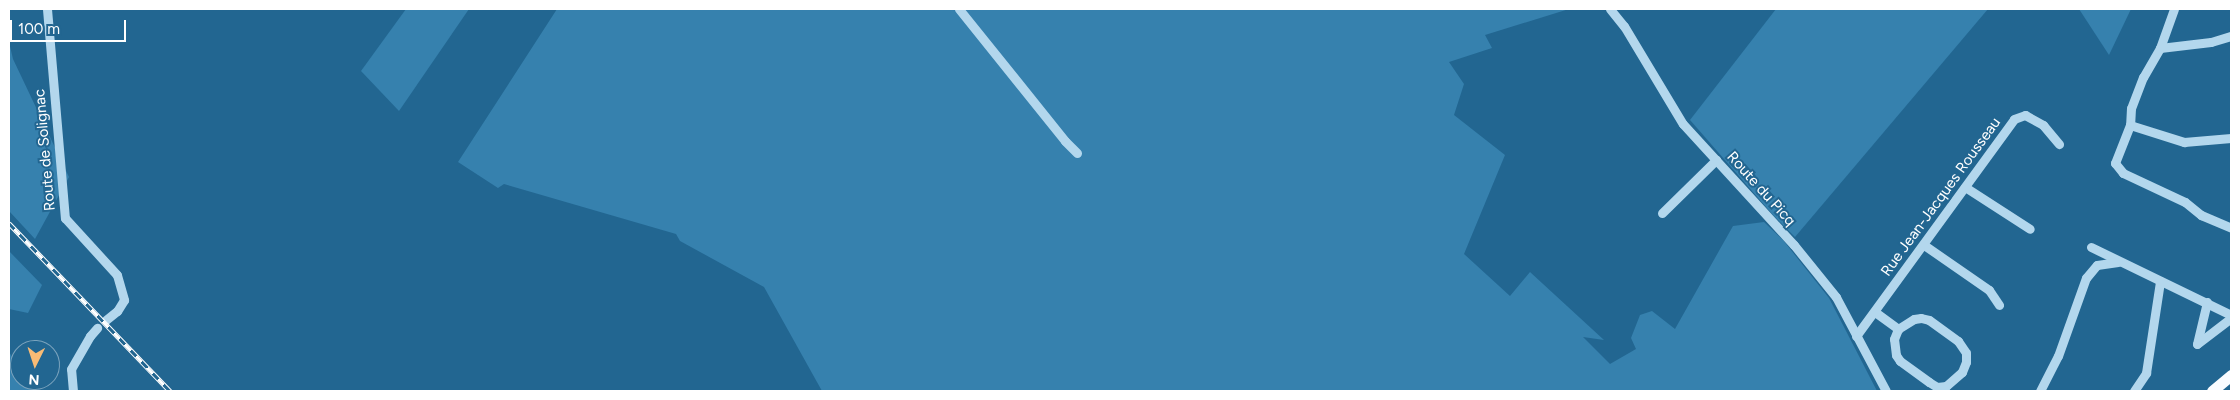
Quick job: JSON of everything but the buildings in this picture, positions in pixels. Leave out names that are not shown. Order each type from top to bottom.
[{"type":"main road","points":[[2212,391],[2231,375]]},
{"type":"street","name":"Route de Solignac","points":[[47,9],[65,218],[117,275],[124,300],[117,311],[106,320]]},
{"type":"street","points":[[959,9],[1065,142],[1077,153]]},
{"type":"street","name":"Route du Picq","points":[[1610,9],[1624,26],[1683,124],[1806,260],[1836,298],[1886,391]]},
{"type":"street","points":[[2174,9],[2160,48],[2140,85],[2131,108],[2130,125],[2115,164],[2118,168],[2185,202],[2201,215],[2231,228]]},
{"type":"street","points":[[2160,48],[2211,42],[2231,36]]},
{"type":"street","name":"Rue Jean-Jacques Rousseau","points":[[1856,336],[2014,119],[2025,115],[2043,125],[2059,144]]},
{"type":"street","points":[[2130,125],[2184,142],[2231,138]]},
{"type":"street","points":[[1662,213],[1716,160]]},
{"type":"street","points":[[1965,187],[2030,229]]},
{"type":"street","points":[[1924,244],[1989,290],[1999,305]]},
{"type":"street","points":[[2091,247],[2118,262],[2207,302],[2231,317],[2197,344],[2207,302]]},
{"type":"street","points":[[2040,391],[2058,356],[2086,278],[2097,265],[2118,262]]},
{"type":"street","points":[[2134,391],[2146,373],[2160,281]]},
{"type":"street","points":[[1875,312],[1898,329]]},
{"type":"street","points":[[1922,318],[1929,320],[1963,346],[1966,353],[1966,362],[1962,372],[1946,386],[1937,386],[1929,382],[1900,361],[1896,355],[1894,339],[1898,329],[1914,319],[1922,318]]},
{"type":"street","points":[[73,391],[72,369],[90,336],[97,328]]},
{"type":"shaded area","points":[[406,9],[469,9],[399,111],[361,71]]},
{"type":"shaded area","points":[[557,9],[1569,9],[1485,35],[1492,48],[1449,62],[1464,84],[1454,115],[1505,155],[1464,254],[1510,296],[1530,272],[1604,340],[1583,337],[1610,364],[1636,349],[1631,338],[1640,315],[1652,311],[1675,329],[1733,226],[1764,222],[1783,240],[1829,298],[1877,391],[822,391],[764,287],[680,241],[676,234],[504,184],[498,188],[458,162]]},
{"type":"shaded area","points":[[1776,9],[1988,9],[1795,237],[1773,215],[1690,120]]},
{"type":"shaded area","points":[[2079,9],[2131,9],[2109,55]]},
{"type":"shaded area","points":[[9,42],[13,59],[69,177],[35,239],[9,211]]},
{"type":"shaded area","points":[[9,251],[42,285],[28,313],[9,309]]},
{"type":"shaded area","points":[[9,352],[10,390],[34,391],[9,391]]},
{"type":"railway","points":[[9,223],[170,391]]}]
